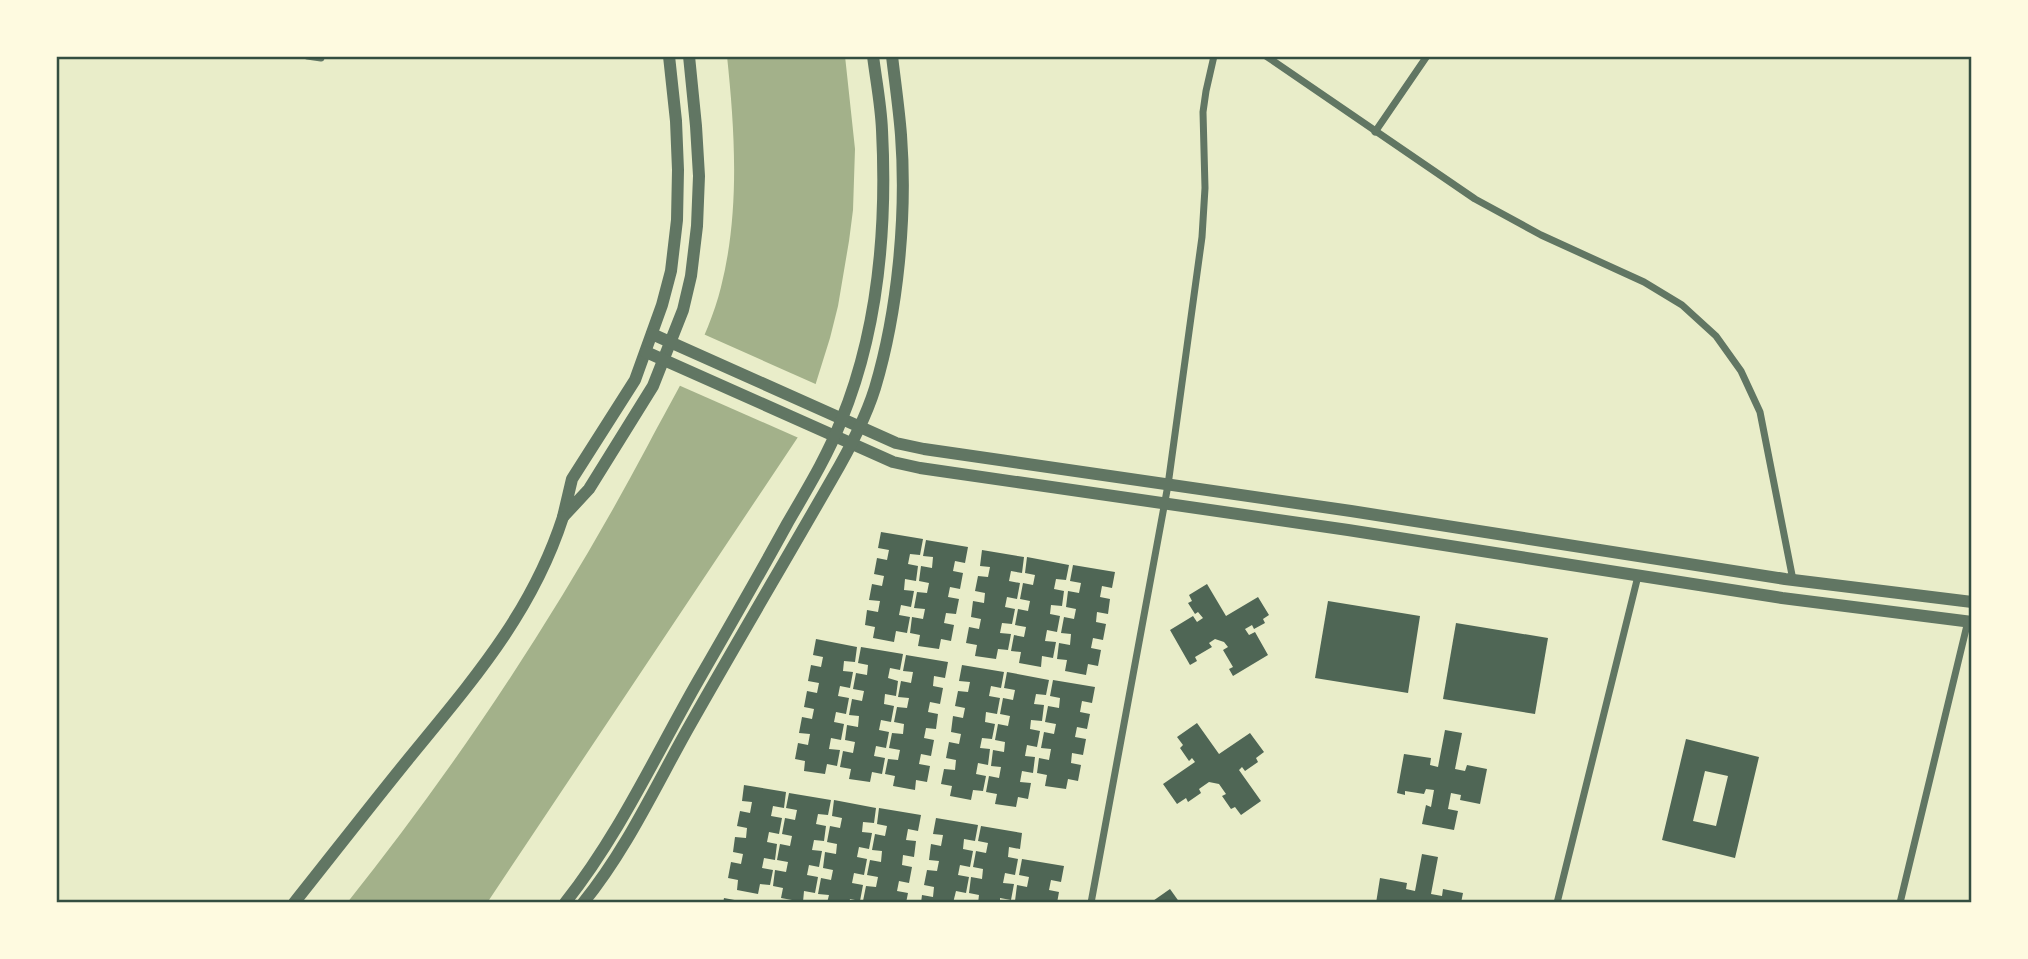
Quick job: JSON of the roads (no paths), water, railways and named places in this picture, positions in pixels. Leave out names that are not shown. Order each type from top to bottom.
[{"type":"street","points":[[307,56],[321,56]]},
{"type":"street","points":[[294,903],[478,673],[512,625],[554,545],[572,479],[635,380],[662,305],[671,271],[677,220],[678,158],[669,56]]},
{"type":"street","points":[[563,517],[589,489],[653,386],[683,310],[691,276],[697,226],[699,176],[689,56]]},
{"type":"street","points":[[565,903],[582,881],[637,793],[835,436],[842,418],[872,313],[878,266],[884,173],[882,127],[873,56]]},
{"type":"street","points":[[583,903],[596,887],[650,799],[852,444],[874,390],[882,362],[897,274],[903,181],[901,134],[891,56]]},
{"type":"street","points":[[1091,903],[1168,485],[1202,237],[1205,188],[1203,112],[1214,56]]},
{"type":"street","points":[[1266,56],[1475,200],[1541,235],[1664,293],[1682,305],[1716,336],[1741,372],[1760,412],[1793,580]]},
{"type":"street","points":[[1375,132],[1427,56]]},
{"type":"street","points":[[652,334],[896,443],[924,449],[1793,580],[1972,603]]},
{"type":"street","points":[[646,352],[893,462],[920,468],[1782,598],[1970,622],[1900,903]]},
{"type":"street","points":[[1557,903],[1638,576]]}]
